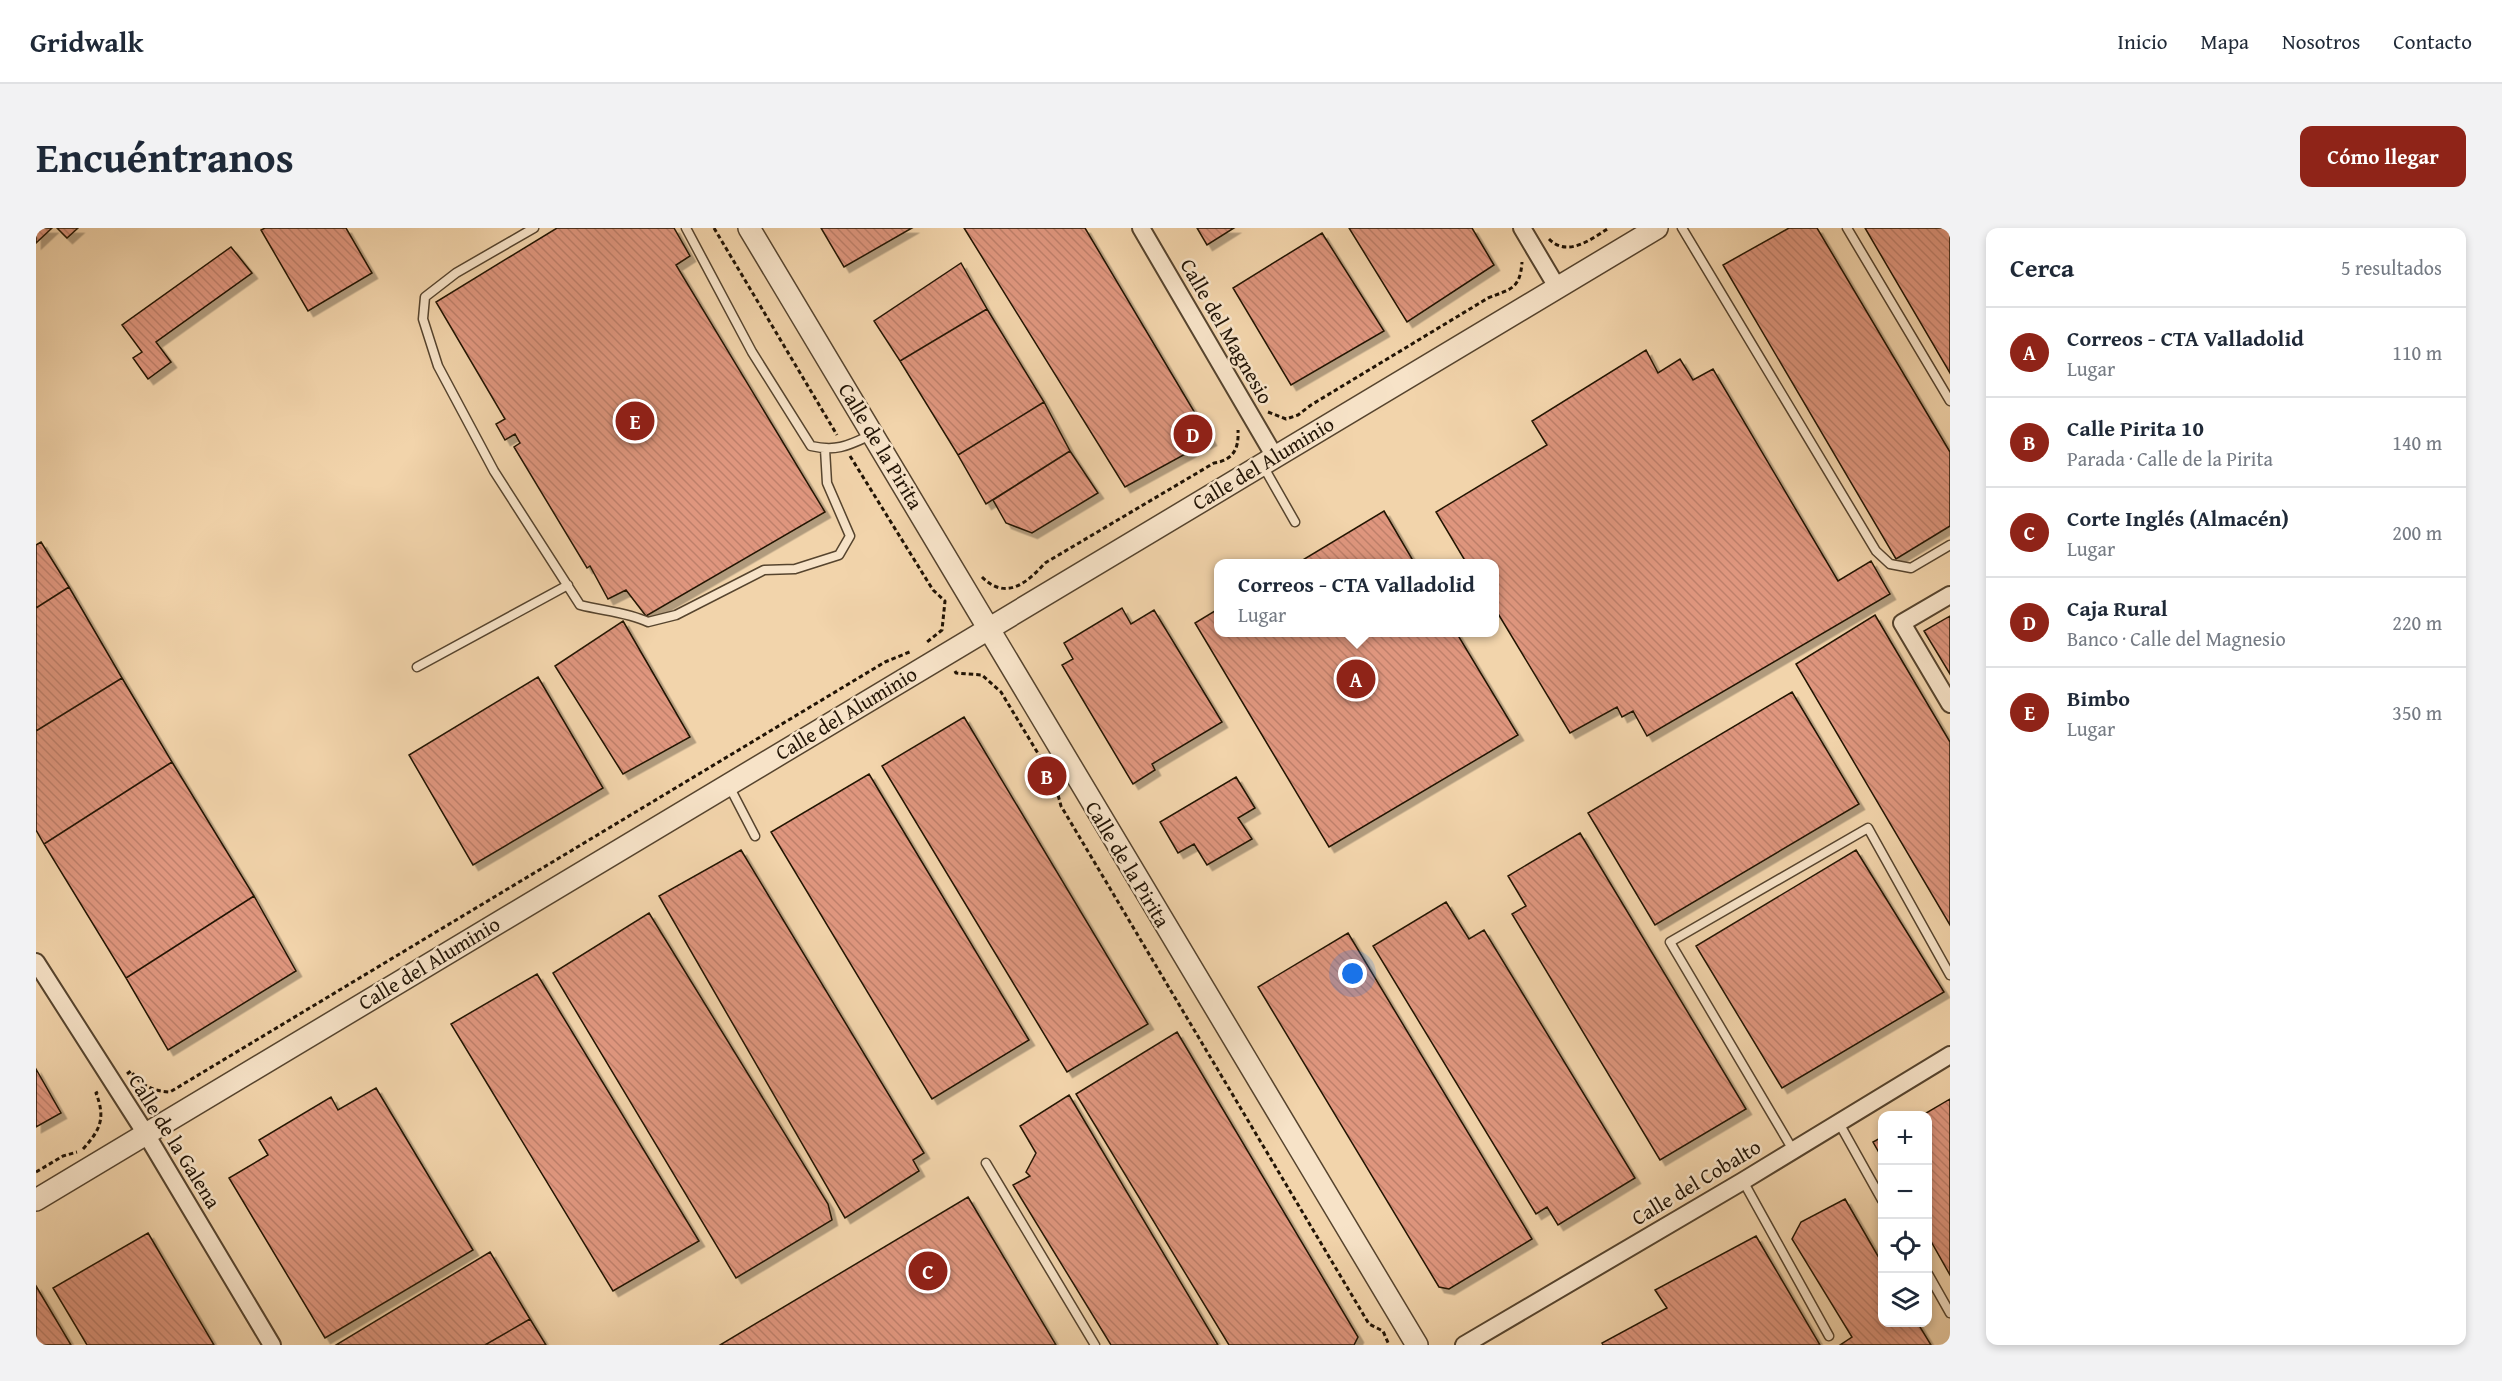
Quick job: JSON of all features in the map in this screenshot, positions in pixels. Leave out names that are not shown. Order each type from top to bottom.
[{"type":"street","name":"Calle de la Pirita","points":[[749,228],[1417,1345]]},
{"type":"street","name":"Calle del Magnesio","points":[[1141,228],[1268,460]]},
{"type":"street","points":[[1522,228],[1557,287]]},
{"type":"street","name":"Calle del Aluminio","points":[[36,1200],[989,626],[1657,228]]},
{"type":"street","points":[[1950,595],[1902,623],[1950,704]]},
{"type":"street","name":"Calle de la Galena","points":[[36,962],[146,1134],[272,1345]]},
{"type":"street","name":"Calle del Cobalto","points":[[1464,1345],[1743,1181],[1950,1055]]},
{"type":"lane","points":[[534,228],[456,273],[425,297],[423,319],[438,366],[494,471],[580,604],[605,612],[633,615],[648,622],[676,615],[764,570],[795,569],[839,555],[850,536],[827,483],[825,449]]},
{"type":"lane","points":[[686,228],[758,361],[811,446],[825,449],[844,448],[874,434]]},
{"type":"lane","points":[[1682,228],[1876,551],[1890,564],[1911,568],[1950,545]]},
{"type":"lane","points":[[1846,228],[1950,401]]},
{"type":"lane","points":[[1268,460],[1295,522]]},
{"type":"lane","points":[[417,667],[568,585]]},
{"type":"lane","points":[[728,784],[755,836]]},
{"type":"lane","points":[[1793,1150],[1670,942],[1868,828],[1950,975]]},
{"type":"lane","points":[[1839,1123],[1878,1193]]},
{"type":"lane","points":[[986,1163],[1095,1345]]},
{"type":"lane","points":[[1743,1181],[1829,1336]]},
{"type":"lane","points":[[1932,1281],[1950,1313]]},
{"type":"path","points":[[131,1071],[138,1081],[147,1086],[170,1092],[885,662],[912,651],[942,630],[945,600],[933,591],[844,448],[714,228]]},
{"type":"path","points":[[1544,234],[1561,247],[1577,246],[1608,228]]},
{"type":"path","points":[[1265,410],[1275,417],[1286,419],[1298,415],[1488,298],[1510,291],[1521,276],[1520,256]]},
{"type":"path","points":[[980,576],[988,584],[1000,588],[1013,588],[1030,580],[1045,563],[1065,551],[1214,463],[1224,462],[1234,454],[1238,443],[1239,430],[1236,420]]},
{"type":"path","points":[[956,673],[982,675],[1001,692],[1054,780],[1061,806],[1369,1324],[1383,1331],[1389,1345]]},
{"type":"path","points":[[36,1172],[63,1156],[81,1151],[97,1133],[101,1117],[96,1093]]},
{"type":"building","points":[[36,228],[52,228],[36,243]]},
{"type":"building","points":[[57,228],[78,228],[67,238]]},
{"type":"building","points":[[265,228],[346,228],[372,273],[308,311],[261,230]]},
{"type":"building","points":[[557,228],[674,228],[690,256],[676,265],[825,512],[646,616],[626,590],[608,599],[590,566],[587,568],[514,447],[520,443],[515,434],[505,440],[496,424],[505,419],[436,302]]},
{"type":"building","points":[[821,228],[912,228],[844,267]]},
{"type":"building","points":[[964,228],[1085,228],[1211,440],[1125,487]]},
{"type":"building","points":[[1197,228],[1234,228],[1207,245]]},
{"type":"building","points":[[1349,228],[1472,228],[1494,265],[1407,322]]},
{"type":"building","points":[[1789,228],[1817,228],[1950,452],[1950,526],[1896,559],[1723,265]]},
{"type":"building","points":[[1865,228],[1950,228],[1950,373]]},
{"type":"building","points":[[1322,233],[1384,331],[1291,385],[1233,288]]},
{"type":"building","points":[[231,247],[252,273],[156,342],[171,362],[148,379],[133,358],[142,352],[122,325]]},
{"type":"building","points":[[961,263],[987,309],[900,361],[874,321]]},
{"type":"building","points":[[987,309],[1044,402],[958,455],[900,361]]},
{"type":"building","points":[[1646,350],[1658,373],[1680,359],[1693,380],[1713,369],[1838,581],[1871,561],[1890,594],[1647,736],[1633,711],[1622,717],[1617,707],[1570,733],[1499,615],[1499,559],[1464,559],[1436,512],[1547,445],[1532,421]]},
{"type":"building","points":[[1044,402],[1070,451],[986,504],[958,455]]},
{"type":"building","points":[[1070,451],[1098,493],[1032,533],[1006,523],[993,500]]},
{"type":"building","points":[[1384,511],[1412,559],[1304,559]]},
{"type":"building","points":[[41,542],[69,587],[36,608],[36,545]]},
{"type":"building","points":[[69,587],[122,678],[36,731],[36,608]]},
{"type":"building","points":[[1122,608],[1131,624],[1154,610],[1222,722],[1152,764],[1155,770],[1133,784],[1062,665],[1073,659],[1064,643]]},
{"type":"building","points":[[1214,611],[1214,637],[1459,637],[1518,735],[1329,847],[1195,623]]},
{"type":"building","points":[[1875,615],[1950,742],[1950,925],[1796,664]]},
{"type":"building","points":[[1950,616],[1950,674],[1924,631]]},
{"type":"building","points":[[623,621],[690,737],[623,774],[555,666]]},
{"type":"building","points":[[538,677],[603,788],[473,865],[409,755]]},
{"type":"building","points":[[122,678],[172,762],[44,844],[36,830],[36,731]]},
{"type":"building","points":[[1792,692],[1859,804],[1655,925],[1588,813]]},
{"type":"building","points":[[964,717],[1148,1024],[1067,1072],[882,766]]},
{"type":"building","points":[[172,762],[254,896],[126,978],[44,844]]},
{"type":"building","points":[[869,774],[1029,1040],[932,1099],[771,832]]},
{"type":"building","points":[[1236,777],[1255,808],[1238,818],[1252,839],[1207,865],[1194,844],[1178,853],[1160,822]]},
{"type":"building","points":[[1580,833],[1746,1109],[1660,1160],[1512,914],[1526,906],[1508,876]]},
{"type":"building","points":[[741,850],[924,1153],[913,1160],[919,1171],[845,1218],[659,896]]},
{"type":"building","points":[[1856,850],[1944,992],[1782,1088],[1696,946]]},
{"type":"building","points":[[254,896],[296,971],[168,1050],[126,978]]},
{"type":"building","points":[[1446,902],[1469,939],[1484,930],[1635,1178],[1558,1225],[1547,1207],[1536,1214],[1373,946]]},
{"type":"building","points":[[649,913],[828,1204],[832,1220],[736,1278],[553,973]]},
{"type":"building","points":[[1348,933],[1532,1239],[1449,1289],[1439,1287],[1258,987]]},
{"type":"building","points":[[537,974],[699,1241],[613,1291],[451,1024]]},
{"type":"building","points":[[1177,1032],[1358,1337],[1354,1345],[1229,1345],[1076,1094]]},
{"type":"building","points":[[36,1069],[61,1113],[36,1127]]},
{"type":"building","points":[[376,1088],[473,1250],[325,1338],[229,1178],[268,1155],[259,1140],[331,1097],[338,1110]]},
{"type":"building","points":[[1069,1095],[1218,1345],[1111,1345],[1013,1185],[1030,1176],[1026,1172],[1036,1153],[1020,1126]]},
{"type":"building","points":[[1950,1099],[1950,1275],[1932,1243],[1932,1111],[1930,1111]]},
{"type":"building","points":[[1878,1139],[1878,1151],[1873,1142]]},
{"type":"building","points":[[968,1197],[1056,1345],[720,1345]]},
{"type":"building","points":[[1845,1199],[1878,1256],[1878,1327],[1920,1327],[1931,1345],[1840,1345],[1852,1337],[1792,1239],[1801,1222]]},
{"type":"building","points":[[148,1233],[214,1345],[87,1345],[53,1288]]},
{"type":"building","points":[[1756,1236],[1820,1345],[1603,1345],[1602,1343],[1667,1308],[1655,1290]]},
{"type":"building","points":[[490,1252],[530,1319],[485,1345],[336,1345]]},
{"type":"building","points":[[36,1286],[71,1345],[36,1345]]},
{"type":"building","points":[[530,1319],[546,1345],[485,1345]]},
{"type":"place","name":"Bimbo","points":[[635,421]]},
{"type":"place","name":"Caja Rural","points":[[1193,434]]},
{"type":"place","name":"Correos - CTA Valladolid","points":[[1356,679]]},
{"type":"place","name":"Calle Pirita 10","points":[[1047,776]]},
{"type":"place","name":"Corte Inglés (Almacén)","points":[[928,1271]]}]
